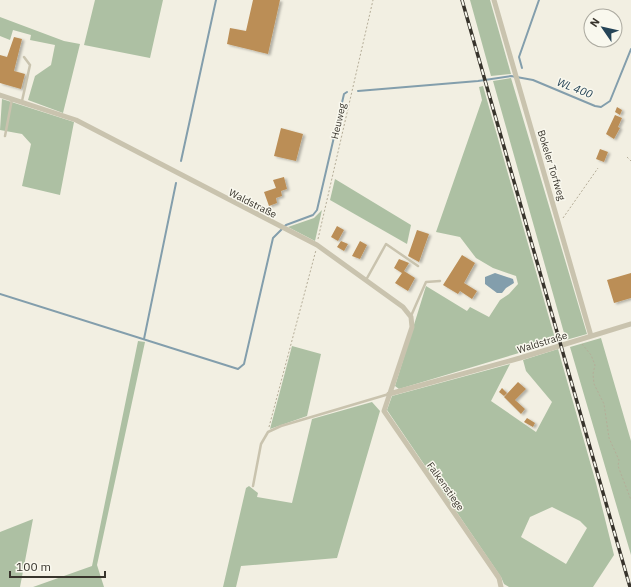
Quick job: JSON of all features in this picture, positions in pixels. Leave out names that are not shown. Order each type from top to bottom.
[{"type":"street","name":"Bokeler Torfweg","points":[[494,0],[591,336]]},
{"type":"street","name":"Waldstraße","points":[[0,95],[76,120],[317,245],[403,307],[411,317]]},
{"type":"street","points":[[389,394],[412,327],[411,317]]},
{"type":"street","name":"Waldstraße","points":[[389,394],[631,324]]},
{"type":"street","name":"Falkenstiege","points":[[389,394],[384,411],[386,415],[499,578],[501,587]]},
{"type":"lane","points":[[22,101],[30,65],[24,58]]},
{"type":"lane","points":[[5,136],[12,98]]},
{"type":"lane","points":[[366,280],[386,244],[418,266]]},
{"type":"lane","points":[[411,317],[426,282],[440,281]]},
{"type":"lane","name":"Waldstraße","points":[[268,432],[281,426],[389,394]]},
{"type":"lane","points":[[253,486],[261,444],[268,432]]},
{"type":"path","name":"Heuweg","points":[[268,432],[317,245],[372,0]]},
{"type":"path","points":[[626,157],[631,161]]},
{"type":"path","points":[[559,223],[598,168]]},
{"type":"path","points":[[579,340],[591,355],[595,365],[593,374],[594,384],[604,404],[609,438],[619,460],[618,466],[631,500]]},
{"type":"green space","points":[[95,0],[163,0],[150,58],[84,45]]},
{"type":"green space","points":[[470,0],[490,0],[511,74],[491,76]]},
{"type":"green space","points":[[0,17],[64,41],[80,44],[63,113],[28,100],[35,76],[51,65],[55,45],[30,40],[31,35],[13,30],[10,40],[0,36]]},
{"type":"green space","points":[[511,78],[587,334],[566,340],[493,81]]},
{"type":"green space","points":[[483,86],[556,342],[399,389],[395,386],[426,286],[467,311],[470,307],[489,317],[500,300],[509,294],[518,284],[516,276],[493,268],[476,258],[460,237],[436,232],[482,100],[479,87]]},
{"type":"green space","points":[[2,99],[74,122],[60,195],[22,186],[31,144],[22,134],[0,130]]},
{"type":"green space","points":[[335,179],[411,225],[407,244],[330,200]]},
{"type":"green space","points":[[322,210],[315,241],[288,227],[314,218]]},
{"type":"green space","points":[[601,338],[631,441],[631,555],[570,347]]},
{"type":"green space","points":[[138,341],[145,342],[97,565],[104,587],[33,587],[92,566]]},
{"type":"green space","points":[[292,346],[321,354],[307,416],[270,429]]},
{"type":"green space","points":[[558,349],[596,483],[614,555],[593,587],[509,587],[504,584],[501,577],[387,410],[392,396],[510,364],[491,401],[536,432],[552,402],[526,371],[523,360]],"holes":[[[552,507],[580,521],[587,528],[566,564],[521,537],[530,517]]]},
{"type":"green space","points":[[372,402],[380,411],[337,558],[241,566],[236,587],[223,587],[246,488],[249,486],[258,493],[257,497],[292,503],[312,419]]},
{"type":"green space","points":[[33,519],[20,587],[0,587],[0,532]]},
{"type":"water","points":[[495,273],[513,279],[514,283],[506,288],[502,293],[497,293],[485,284],[485,277]]},
{"type":"building","points":[[253,0],[280,0],[268,54],[227,44],[230,28],[246,31]]},
{"type":"building","points":[[14,37],[22,39],[14,71],[25,74],[21,89],[0,83],[0,55],[7,57]]},
{"type":"building","points":[[617,107],[622,110],[620,115],[615,112]]},
{"type":"building","points":[[615,115],[622,118],[618,127],[620,128],[614,139],[606,134]]},
{"type":"building","points":[[281,128],[303,134],[296,161],[274,156]]},
{"type":"building","points":[[600,149],[608,152],[604,162],[596,159]]},
{"type":"building","points":[[284,177],[287,189],[281,191],[282,196],[276,198],[277,203],[269,206],[264,192],[276,188],[273,180]]},
{"type":"building","points":[[337,226],[344,230],[338,241],[331,237]]},
{"type":"building","points":[[417,230],[429,234],[419,262],[408,256]]},
{"type":"building","points":[[341,241],[348,244],[344,251],[337,247]]},
{"type":"building","points":[[360,241],[367,245],[360,259],[352,256]]},
{"type":"building","points":[[462,255],[475,263],[464,283],[477,291],[472,299],[460,291],[458,294],[443,285]]},
{"type":"building","points":[[399,259],[409,263],[404,271],[415,278],[408,291],[395,283],[402,273],[394,268]]},
{"type":"building","points":[[631,273],[631,298],[614,303],[607,280]]},
{"type":"building","points":[[518,382],[526,389],[515,400],[525,409],[521,414],[504,397]]},
{"type":"building","points":[[502,388],[507,393],[504,396],[499,392]]},
{"type":"building","points":[[527,418],[535,423],[533,427],[524,422]]},
{"type":"waterway","points":[[181,161],[216,0]]},
{"type":"waterway","points":[[522,68],[519,57],[539,0]]},
{"type":"waterway","name":"WL 400","points":[[358,91],[478,81],[511,76],[533,80],[595,106],[601,107],[610,101],[631,49]]},
{"type":"waterway","points":[[0,294],[238,369],[244,364],[273,238],[286,225],[313,215],[317,210],[344,94],[347,92]]},
{"type":"waterway","points":[[144,339],[176,183]]},
{"type":"railway","points":[[462,0],[630,587]]}]
